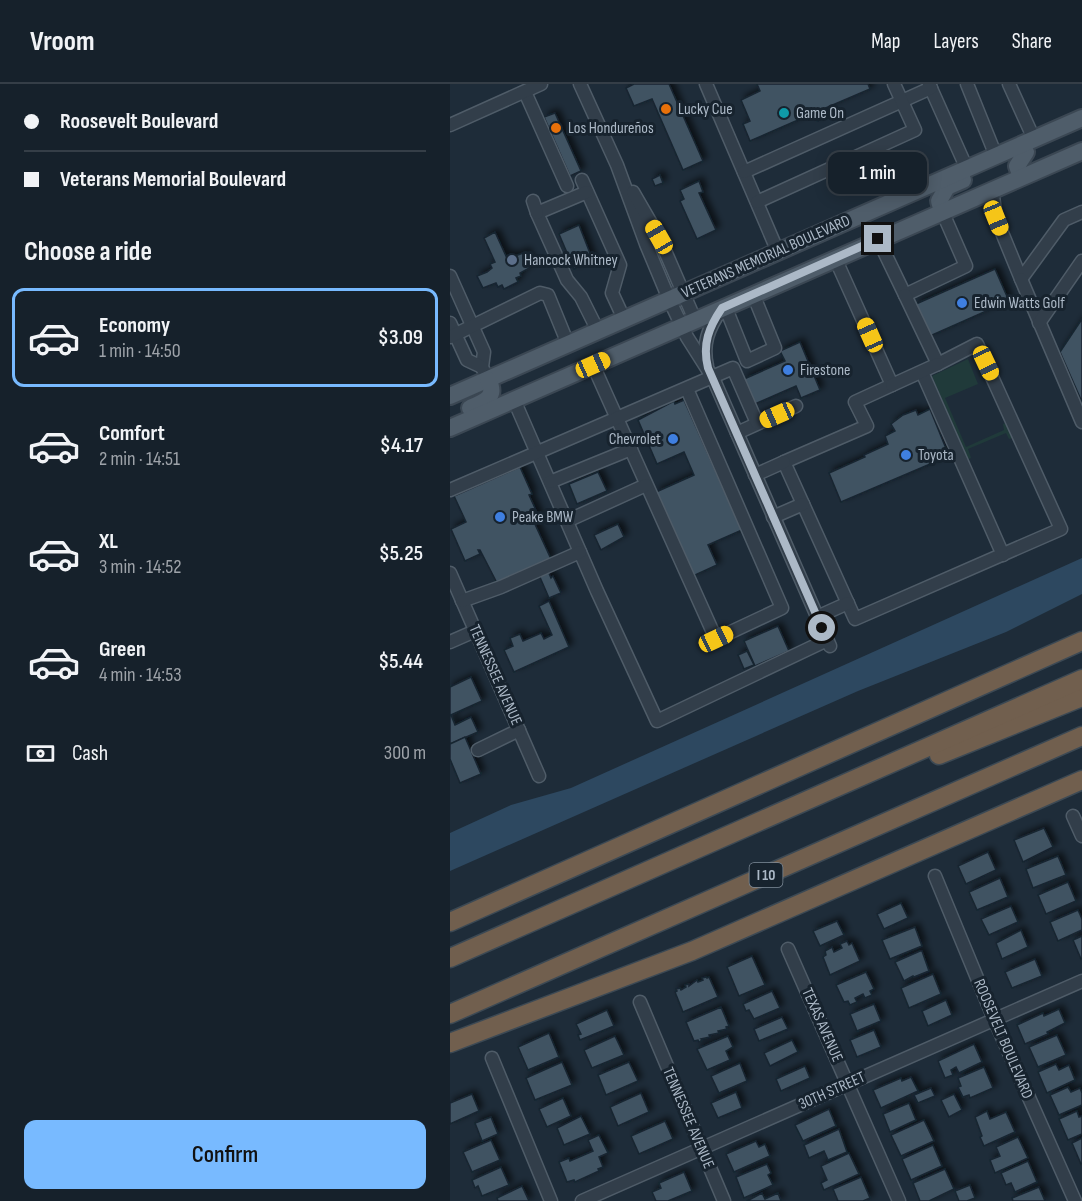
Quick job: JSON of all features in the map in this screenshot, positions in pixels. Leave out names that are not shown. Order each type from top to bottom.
[{"type":"highway","points":[[450,922],[1082,641]]},
{"type":"highway","points":[[450,958],[1082,679]]},
{"type":"highway","points":[[608,889],[1082,697]]},
{"type":"highway","name":"I 10","points":[[450,1014],[1082,736]]},
{"type":"highway","points":[[450,1043],[692,951],[1082,780]]},
{"type":"main road","name":"VETERANS MEMORIAL BOULEVARD","points":[[450,396],[485,374],[568,344],[996,156],[1030,146],[1082,118]]},
{"type":"main road","points":[[942,211],[939,201],[947,187],[1030,146],[1082,128]]},
{"type":"main road","points":[[1021,177],[1017,166],[1030,146]]},
{"type":"main road","name":"VETERANS MEMORIAL BOULEVARD","points":[[450,428],[1082,151]]},
{"type":"main road","points":[[786,280],[796,266],[896,223],[902,217],[904,210],[901,198]]},
{"type":"main road","points":[[732,272],[748,296]]},
{"type":"main road","points":[[450,417],[491,396],[492,390],[485,374]]},
{"type":"street","points":[[450,125],[541,84]]},
{"type":"street","points":[[514,400],[657,721],[828,643],[676,296],[659,237],[617,165],[580,84]]},
{"type":"street","points":[[706,84],[778,252]]},
{"type":"street","points":[[757,202],[915,130],[894,84]]},
{"type":"street","points":[[967,84],[996,156]]},
{"type":"street","points":[[1010,84],[1030,146]]},
{"type":"street","points":[[744,172],[902,101],[930,86],[967,169]]},
{"type":"street","points":[[525,92],[567,186]]},
{"type":"street","points":[[598,331],[581,297],[567,280],[535,207],[585,186],[620,265],[612,293],[624,319]]},
{"type":"street","points":[[992,189],[996,218],[1082,419]]},
{"type":"street","points":[[905,295],[966,266],[942,211]]},
{"type":"street","points":[[1021,279],[1064,220],[1082,212]]},
{"type":"street","points":[[878,239],[938,364]]},
{"type":"street","points":[[836,258],[892,385]]},
{"type":"street","points":[[1039,323],[1082,261]]},
{"type":"street","points":[[450,276],[484,352],[485,374]]},
{"type":"street","points":[[453,336],[540,293],[548,295],[568,344]]},
{"type":"street","points":[[450,490],[687,389],[710,373],[733,368],[775,348],[748,296]]},
{"type":"street","points":[[724,307],[747,361]]},
{"type":"street","points":[[710,373],[705,356],[708,332],[724,307]]},
{"type":"street","points":[[450,323],[453,336],[467,360],[485,374]]},
{"type":"street","points":[[755,475],[784,462],[867,426],[855,402],[977,344],[1061,530],[855,618],[784,462]]},
{"type":"street","points":[[593,365],[716,639],[782,608],[687,389]]},
{"type":"street","points":[[733,368],[757,423]]},
{"type":"street","points":[[922,372],[1003,555]]},
{"type":"street","points":[[737,433],[796,406]]},
{"type":"street","points":[[550,482],[630,449]]},
{"type":"street","points":[[567,521],[646,485]]},
{"type":"street","points":[[773,517],[803,504]]},
{"type":"street","points":[[462,601],[501,587],[580,552]]},
{"type":"street","name":"TENNESSEE AVENUE","points":[[450,573],[539,776]]},
{"type":"street","points":[[817,617],[848,603]]},
{"type":"street","points":[[450,642],[475,631]]},
{"type":"street","points":[[478,750],[519,730]]},
{"type":"street","points":[[1073,816],[1082,836]]},
{"type":"street","name":"ROOSEVELT BOULEVARD","points":[[935,876],[994,1019],[1075,1201]]},
{"type":"street","name":"TEXAS AVENUE","points":[[788,949],[899,1201]]},
{"type":"street","name":"30TH STREET","points":[[582,1201],[1082,981]]},
{"type":"street","name":"TENNESSEE AVENUE","points":[[640,1002],[724,1201]]},
{"type":"street","points":[[492,1058],[551,1201]]},
{"type":"green space","points":[[968,359],[978,384],[945,398],[966,447],[1004,430],[1003,424],[1006,423],[1012,438],[1009,439],[1006,433],[968,449],[971,458],[968,459],[932,376]]},
{"type":"water","points":[[1082,558],[1082,594],[1006,632],[858,691],[450,871],[450,833],[511,805],[571,788]]},
{"type":"building","points":[[634,84],[669,84],[703,161],[683,170],[652,99],[634,106],[626,88]]},
{"type":"building","name":"Game On","points":[[757,84],[868,84],[870,89],[823,109],[818,121],[807,116],[750,141],[743,124],[750,121],[741,100],[760,91]]},
{"type":"building","points":[[555,113],[581,171],[570,176],[544,117]]},
{"type":"building","points":[[660,175],[663,183],[655,186],[652,179]]},
{"type":"building","points":[[699,181],[703,192],[699,193],[716,230],[697,239],[680,201],[684,199],[680,190]]},
{"type":"building","points":[[579,225],[593,261],[574,269],[559,234]]},
{"type":"building","name":"Hancock Whitney","points":[[495,232],[506,256],[511,254],[512,257],[526,252],[533,266],[520,273],[521,276],[516,278],[518,282],[504,289],[502,285],[498,287],[496,283],[483,288],[477,276],[487,272],[492,268],[490,264],[495,262],[484,238]]},
{"type":"building","name":"Edwin Watts Golf","points":[[995,269],[1009,301],[930,336],[916,304]]},
{"type":"building","points":[[1082,319],[1082,402],[1060,352]]},
{"type":"building","name":"Firestone","points":[[800,342],[820,390],[801,398],[796,386],[755,404],[744,379],[785,361],[780,351]]},
{"type":"building","points":[[684,400],[742,530],[708,545],[717,565],[693,576],[656,492],[694,475],[684,452],[657,464],[638,420],[674,401],[675,404]]},
{"type":"building","name":"Toyota","points":[[930,409],[949,456],[841,502],[829,473],[888,444],[885,436],[895,431],[891,424],[903,415],[916,410],[918,415]]},
{"type":"building","points":[[520,467],[540,519],[534,522],[551,559],[497,583],[480,550],[478,550],[480,554],[465,561],[451,529],[466,522],[454,496]]},
{"type":"building","points":[[598,472],[607,491],[577,504],[569,484]]},
{"type":"building","points":[[618,524],[624,537],[601,550],[594,535]]},
{"type":"building","points":[[548,571],[561,593],[549,598],[539,575]]},
{"type":"building","points":[[549,601],[569,647],[514,672],[504,650],[513,646],[510,638],[520,634],[523,641],[541,633],[544,639],[552,635],[539,606]]},
{"type":"building","points":[[778,626],[789,651],[755,666],[744,641]]},
{"type":"building","points":[[747,651],[754,665],[744,669],[738,655]]},
{"type":"building","points":[[471,677],[482,701],[451,715],[455,725],[471,717],[478,732],[450,744],[450,687]]},
{"type":"building","points":[[465,737],[481,774],[460,783],[450,759],[450,744]]},
{"type":"building","points":[[1044,828],[1053,847],[1023,862],[1014,840]]},
{"type":"building","points":[[988,852],[996,870],[966,884],[958,866]]},
{"type":"building","points":[[1058,856],[1066,875],[1033,888],[1026,869]]},
{"type":"building","points":[[1000,878],[1008,897],[977,910],[969,892]]},
{"type":"building","points":[[1068,882],[1076,901],[1046,914],[1038,895]]},
{"type":"building","points":[[901,903],[908,918],[884,929],[877,914]]},
{"type":"building","points":[[1011,906],[1018,922],[989,935],[981,919]]},
{"type":"building","points":[[1078,910],[1082,919],[1082,930],[1058,941],[1050,922]]},
{"type":"building","points":[[837,921],[844,935],[820,946],[813,931]]},
{"type":"building","points":[[915,927],[922,946],[890,959],[882,940]]},
{"type":"building","points":[[1021,930],[1028,947],[1002,959],[996,943]]},
{"type":"building","points":[[1082,936],[1082,958],[1081,959],[1073,940]]},
{"type":"building","points":[[847,941],[849,945],[852,943],[860,961],[830,975],[823,957],[826,955],[825,951],[832,947],[834,952],[842,948],[840,944]]},
{"type":"building","points":[[922,951],[929,971],[904,981],[895,962]]},
{"type":"building","points":[[752,956],[765,985],[739,996],[727,967]]},
{"type":"building","points":[[1035,959],[1042,976],[1012,988],[1005,972]]},
{"type":"building","points":[[866,972],[874,989],[870,991],[872,995],[865,998],[863,994],[855,998],[857,1002],[850,1005],[848,1001],[844,1002],[836,985]]},
{"type":"building","points":[[933,974],[941,994],[909,1008],[901,988]]},
{"type":"building","points":[[709,977],[718,997],[683,1012],[675,992],[676,989],[681,990],[686,987],[685,985],[689,984],[689,986]]},
{"type":"building","points":[[772,991],[780,1008],[754,1019],[743,1004]]},
{"type":"building","points":[[946,1000],[952,1015],[928,1026],[922,1011]]},
{"type":"building","points":[[874,1004],[881,1021],[857,1031],[850,1014]]},
{"type":"building","points":[[721,1007],[729,1026],[726,1027],[727,1029],[709,1035],[710,1037],[701,1039],[699,1042],[694,1041],[686,1022]]},
{"type":"building","points":[[1059,1009],[1065,1023],[1047,1032],[1048,1034],[1025,1044],[1017,1025],[1043,1013],[1044,1016]]},
{"type":"building","points":[[607,1010],[614,1026],[580,1040],[578,1035],[581,1034],[576,1024]]},
{"type":"building","points":[[782,1017],[788,1029],[759,1041],[754,1029]]},
{"type":"building","points":[[874,1030],[881,1047],[857,1057],[850,1040]]},
{"type":"building","points":[[549,1033],[559,1057],[528,1070],[518,1047]]},
{"type":"building","points":[[1057,1035],[1066,1055],[1038,1067],[1029,1047]]},
{"type":"building","points":[[615,1036],[624,1055],[592,1068],[584,1050]]},
{"type":"building","points":[[728,1036],[733,1047],[726,1051],[730,1060],[707,1070],[697,1049]]},
{"type":"building","points":[[792,1040],[798,1052],[770,1066],[764,1053]]},
{"type":"building","points":[[974,1044],[982,1062],[959,1073],[956,1067],[951,1070],[953,1075],[945,1078],[938,1061]]},
{"type":"building","points":[[562,1062],[572,1085],[535,1100],[526,1078]]},
{"type":"building","points":[[629,1062],[638,1081],[606,1095],[598,1075]]},
{"type":"building","points":[[740,1063],[747,1081],[719,1093],[711,1076]]},
{"type":"building","points":[[1056,1064],[1059,1070],[1069,1065],[1075,1080],[1047,1093],[1038,1072]]},
{"type":"building","points":[[805,1066],[810,1078],[781,1091],[776,1079]]},
{"type":"building","points":[[984,1067],[993,1088],[970,1098],[969,1095],[963,1097],[958,1087],[961,1086],[958,1078]]},
{"type":"building","points":[[911,1077],[918,1091],[881,1108],[873,1090],[901,1078],[902,1081]]},
{"type":"building","points":[[1068,1087],[1071,1092],[1080,1088],[1082,1105],[1059,1115],[1050,1095]]},
{"type":"building","points":[[931,1088],[935,1096],[918,1103],[914,1095]]},
{"type":"building","points":[[736,1092],[742,1108],[718,1118],[711,1103]]},
{"type":"building","points":[[641,1093],[649,1112],[618,1126],[610,1107]]},
{"type":"building","points":[[472,1094],[479,1111],[450,1124],[450,1103]]},
{"type":"building","points":[[954,1094],[962,1110],[949,1117],[941,1100]]},
{"type":"building","points":[[563,1098],[571,1116],[547,1127],[539,1109]]},
{"type":"building","points":[[909,1103],[916,1120],[890,1132],[883,1114]]},
{"type":"building","points":[[829,1109],[836,1126],[803,1141],[795,1125]]},
{"type":"building","points":[[987,1111],[990,1119],[1006,1112],[1015,1132],[984,1146],[975,1117]]},
{"type":"building","points":[[1077,1111],[1079,1117],[1082,1116],[1082,1134],[1068,1140],[1059,1119]]},
{"type":"building","points":[[581,1116],[590,1134],[564,1145],[557,1128]]},
{"type":"building","points":[[491,1117],[498,1134],[482,1141],[475,1123]]},
{"type":"building","points":[[924,1120],[934,1141],[901,1156],[891,1135]]},
{"type":"building","points":[[665,1121],[673,1139],[639,1154],[631,1136]]},
{"type":"building","points":[[839,1129],[847,1152],[828,1160],[824,1151],[809,1158],[804,1145]]},
{"type":"building","points":[[599,1135],[608,1153],[599,1157],[603,1167],[575,1182],[574,1180],[567,1182],[559,1162],[569,1158],[570,1161],[593,1151],[588,1140]]},
{"type":"building","points":[[1018,1137],[1028,1158],[995,1173],[990,1160],[1000,1156],[996,1147]]},
{"type":"building","points":[[1082,1138],[1082,1163],[1081,1164],[1072,1143]]},
{"type":"building","points":[[491,1140],[500,1160],[472,1172],[463,1152]]},
{"type":"building","points":[[756,1141],[759,1147],[765,1144],[770,1156],[734,1172],[726,1154]]},
{"type":"building","points":[[933,1145],[942,1166],[911,1180],[902,1159]]},
{"type":"building","points":[[849,1153],[859,1174],[824,1190],[821,1183],[827,1180],[821,1166]]},
{"type":"building","points":[[1028,1161],[1037,1182],[1015,1192],[1011,1183],[1006,1185],[1001,1173]]},
{"type":"building","points":[[767,1164],[771,1173],[768,1175],[773,1185],[744,1198],[736,1177]]},
{"type":"building","points":[[501,1167],[509,1185],[482,1196],[478,1186],[475,1188],[472,1180]]},
{"type":"building","points":[[945,1169],[954,1189],[929,1201],[920,1201],[913,1183]]},
{"type":"building","points":[[684,1172],[692,1191],[668,1201],[656,1201],[652,1192],[661,1188],[659,1183]]},
{"type":"building","points":[[861,1177],[870,1198],[863,1201],[838,1201],[833,1189]]},
{"type":"building","points":[[970,1185],[975,1198],[959,1201],[955,1191]]},
{"type":"building","points":[[522,1186],[529,1201],[498,1201],[497,1198]]},
{"type":"building","points":[[1039,1187],[1045,1201],[1013,1201],[1012,1198]]},
{"type":"building","points":[[762,1193],[765,1199],[778,1193],[781,1201],[747,1201]]},
{"type":"place","name":"Lucky Cue","points":[[666,109]]},
{"type":"place","name":"Game On","points":[[784,113]]},
{"type":"place","name":"Los Hondureños","points":[[556,128]]},
{"type":"place","name":"Hancock Whitney","points":[[512,260]]},
{"type":"place","name":"Edwin Watts Golf","points":[[962,303]]},
{"type":"place","name":"Firestone","points":[[788,370]]},
{"type":"place","name":"Chevrolet","points":[[673,439]]},
{"type":"place","name":"Toyota","points":[[906,455]]},
{"type":"place","name":"Peake BMW","points":[[500,517]]},
{"type":"route","points":[[822,628],[708,368],[705,342],[714,319],[722,308],[878,239]]}]
